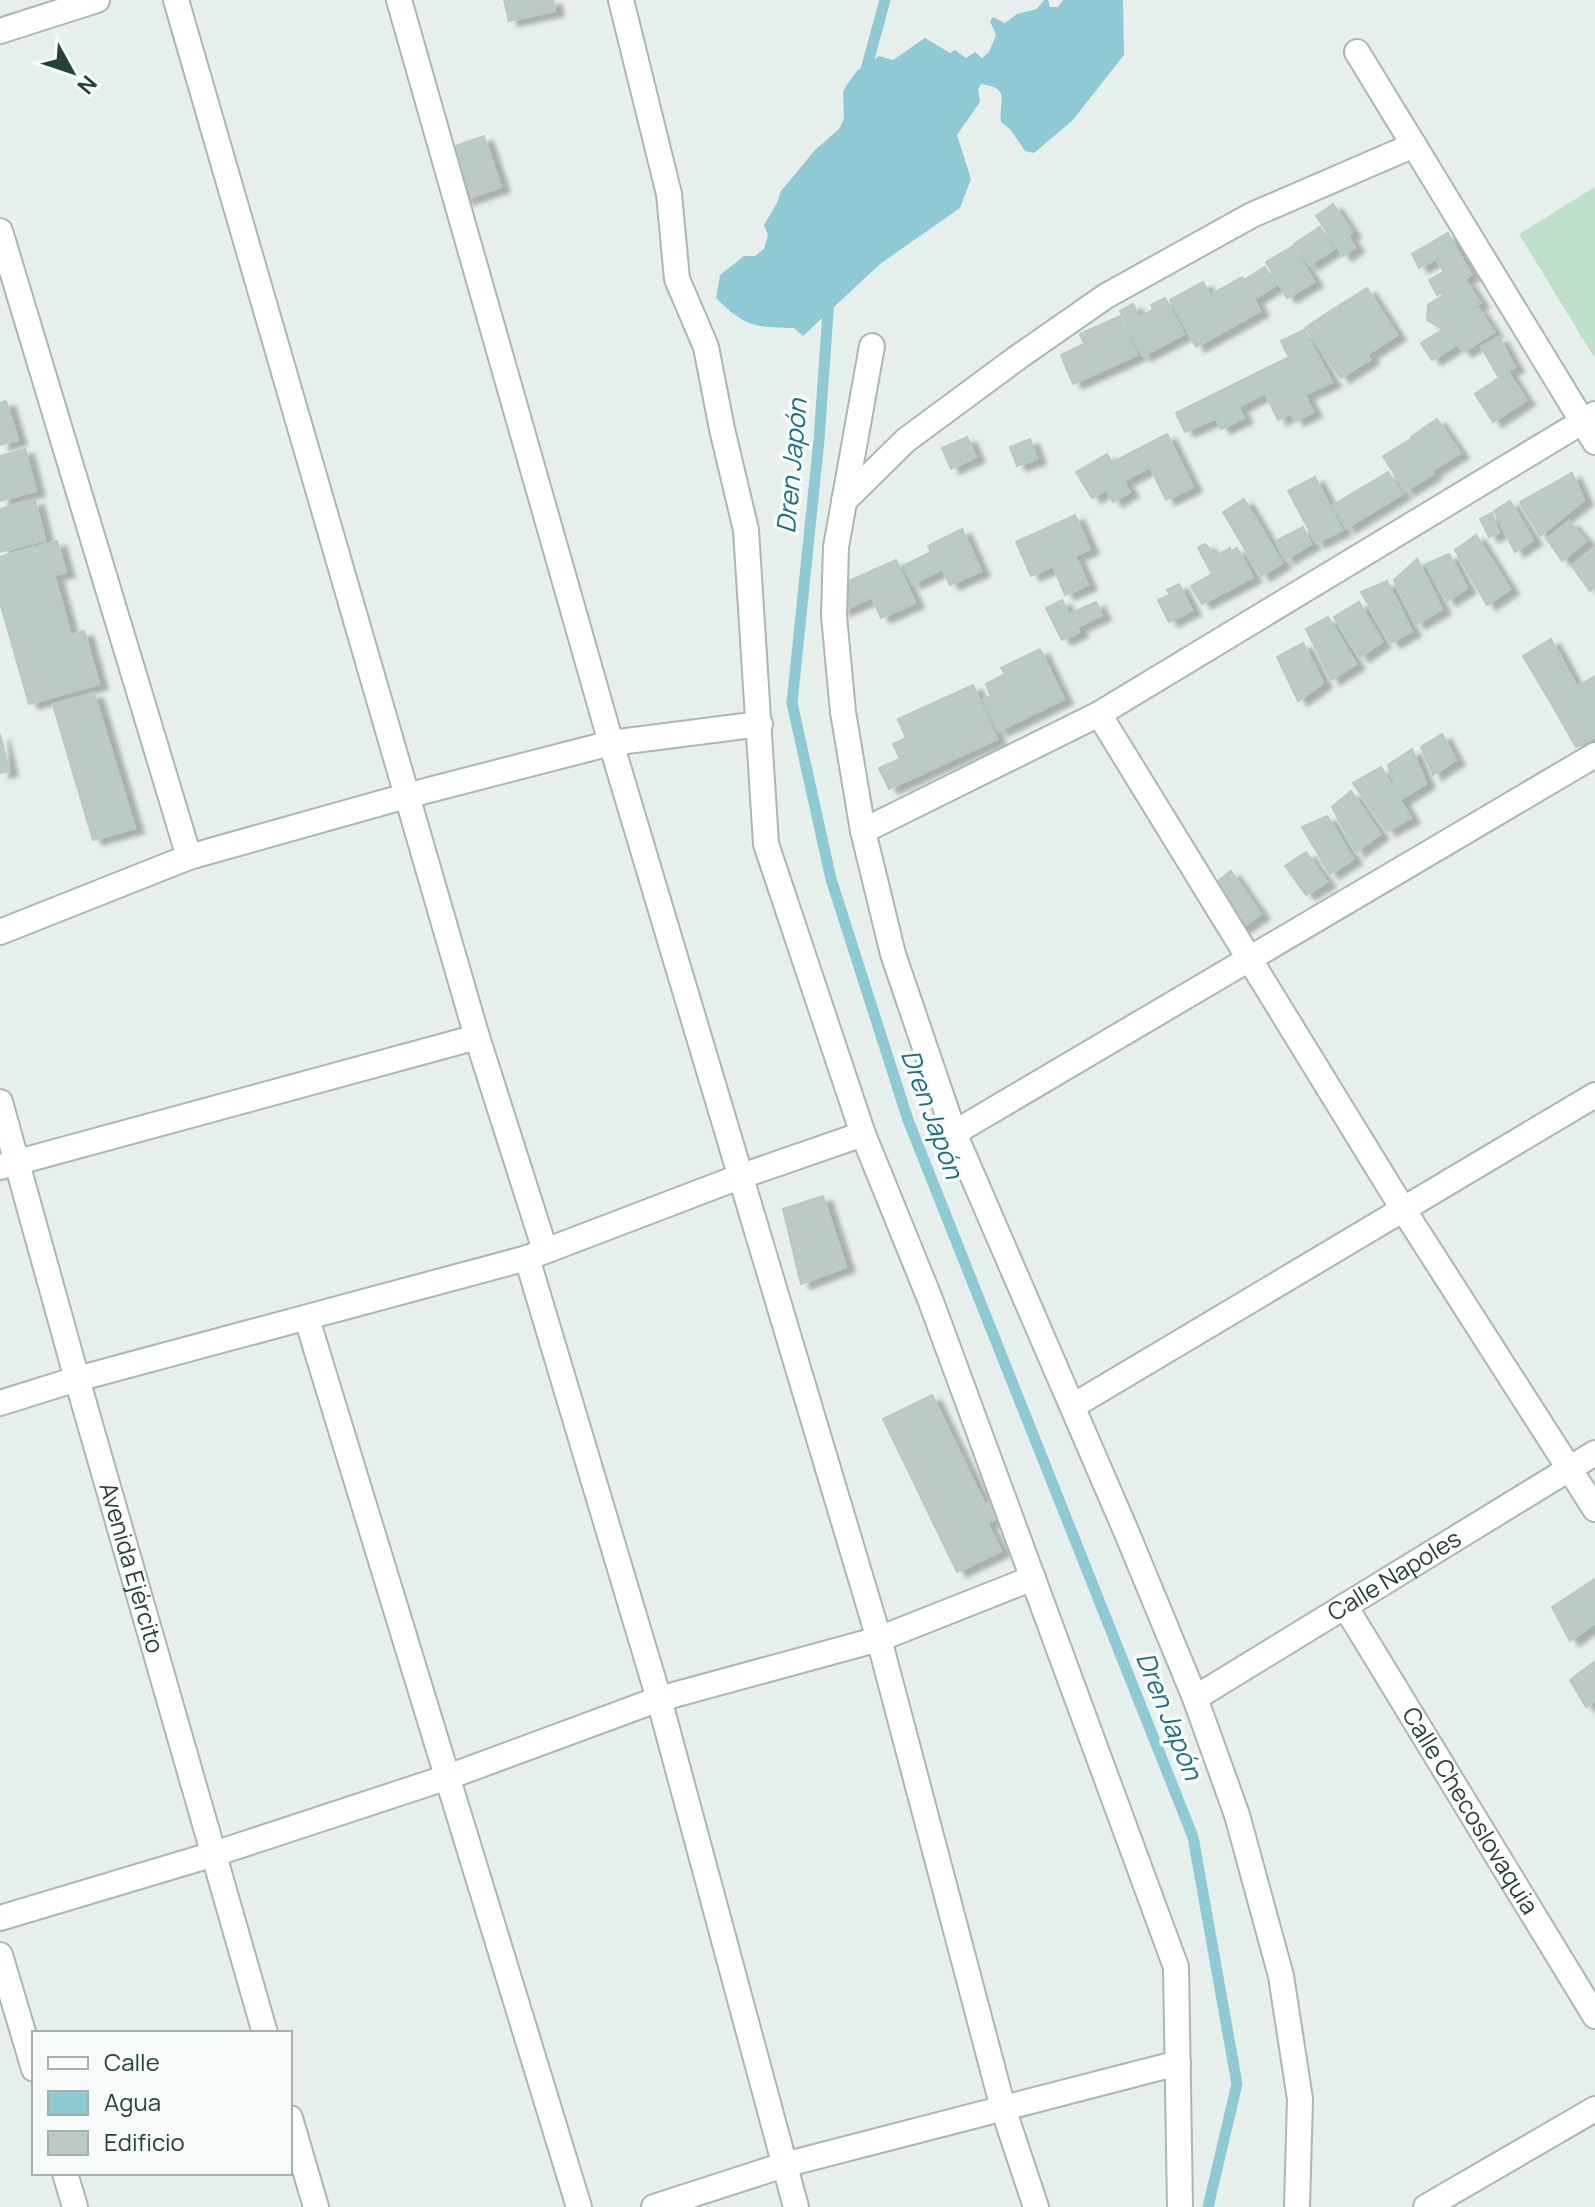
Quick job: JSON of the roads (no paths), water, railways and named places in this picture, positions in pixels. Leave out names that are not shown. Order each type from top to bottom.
[{"type":"street","points":[[0,31],[97,0]]},
{"type":"street","points":[[176,0],[477,1037],[796,2207]]},
{"type":"street","points":[[399,0],[611,743],[879,1639],[1003,2108],[1036,2207]]},
{"type":"street","points":[[621,0],[669,194],[677,279],[706,347],[746,530],[766,844],[863,1134],[930,1299],[1176,1967],[1180,2207]]},
{"type":"street","points":[[863,831],[1099,714],[1591,426],[1357,52]]},
{"type":"street","points":[[844,501],[906,440],[1106,296],[1252,215],[1414,145]]},
{"type":"street","points":[[0,231],[189,857]]},
{"type":"street","points":[[872,346],[836,547],[834,616],[843,712],[863,831],[893,954],[954,1133],[1195,1698],[1237,1815],[1281,1976],[1300,2099],[1297,2207]]},
{"type":"street","points":[[1099,714],[1403,1209],[1595,1509]]},
{"type":"street","points":[[0,932],[189,857],[406,796],[611,743],[760,724]]},
{"type":"street","points":[[954,1133],[1595,755]]},
{"type":"street","points":[[8,1164],[477,1037]]},
{"type":"street","points":[[1073,1406],[1595,1095]]},
{"type":"street","name":"Avenida Ejército","points":[[0,1102],[8,1164],[77,1379],[264,2031]]},
{"type":"street","points":[[0,1403],[77,1379],[307,1319],[536,1254],[863,1134]]},
{"type":"street","points":[[307,1319],[579,2207]]},
{"type":"street","name":"Calle Napoles","points":[[1195,1698],[1595,1453]]},
{"type":"street","points":[[0,1918],[214,1854],[448,1777],[659,1699],[879,1639],[1033,1578]]},
{"type":"street","name":"Calle Checoslovaquia","points":[[1345,1606],[1595,2016]]},
{"type":"street","points":[[0,1955],[32,2062]]},
{"type":"street","points":[[654,2207],[784,2165],[1178,2063]]},
{"type":"street","points":[[1426,2207],[1595,2109]]},
{"type":"street","points":[[292,2125],[316,2207]]},
{"type":"street","points":[[66,2175],[75,2207]]},
{"type":"water","points":[[1044,0],[1048,0],[1050,7],[1058,7],[1063,0],[1123,0],[1124,55],[1072,121],[1034,153],[1025,151],[1010,129],[1001,122],[1000,92],[981,84],[978,89],[980,102],[957,135],[971,179],[960,208],[880,264],[803,336],[794,328],[751,324],[716,298],[720,275],[744,256],[755,256],[764,249],[768,235],[764,225],[781,191],[816,149],[839,129],[844,119],[843,93],[857,71],[879,56],[893,60],[925,38],[950,53],[955,50],[966,58],[975,52],[982,58],[989,52],[996,35],[990,21],[993,17],[1005,23],[1017,14],[1037,9]]},
{"type":"waterway","name":"Dren Japón","points":[[864,77],[885,0]]},
{"type":"waterway","name":"Dren Japón","points":[[829,298],[819,440],[792,703],[831,879],[908,1120],[1193,1837],[1237,2084],[1208,2207]]}]
